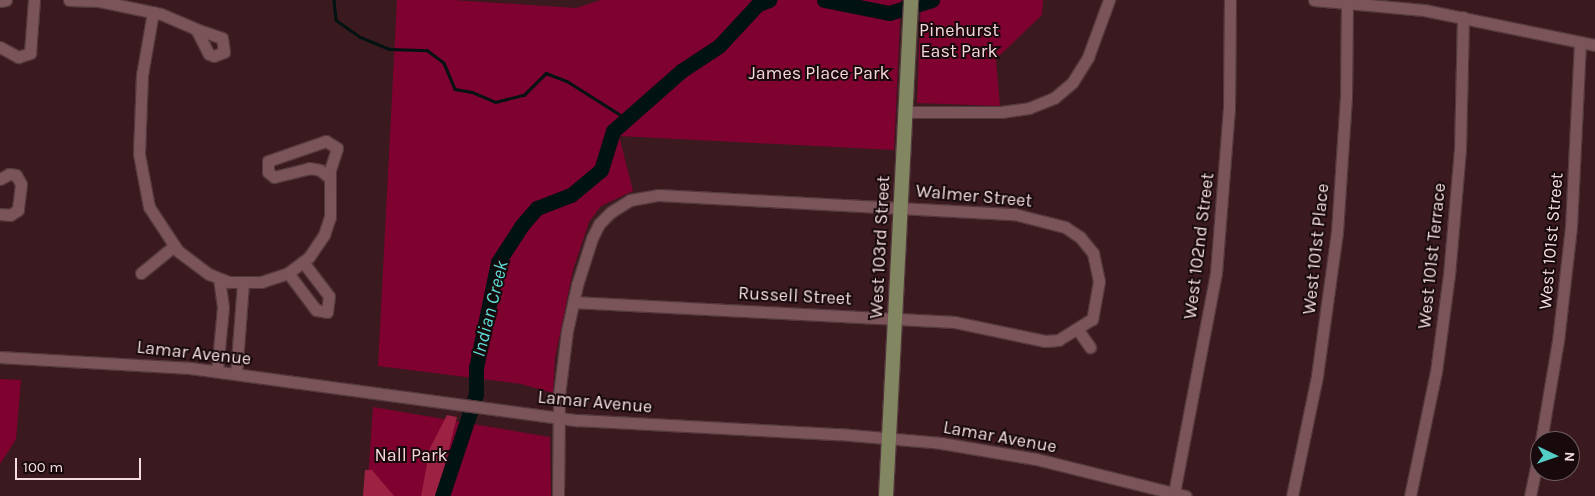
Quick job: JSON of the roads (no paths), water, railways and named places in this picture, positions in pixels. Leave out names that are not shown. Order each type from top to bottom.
[{"type":"main road","name":"West 103rd Street","points":[[886,496],[911,0]]},
{"type":"street","points":[[0,2],[6,0]]},
{"type":"street","points":[[0,47],[18,57],[30,53],[34,0]]},
{"type":"street","points":[[68,0],[99,1],[153,12],[196,29]]},
{"type":"street","points":[[905,112],[1001,112],[1030,108],[1054,98],[1072,83],[1088,57],[1109,0]]},
{"type":"street","name":"West 102nd Street","points":[[1180,495],[1216,273],[1229,118],[1230,0]]},
{"type":"street","points":[[1314,0],[1347,2],[1463,17],[1595,45]]},
{"type":"street","name":"West 101st Place","points":[[1292,496],[1317,376],[1336,242],[1343,157],[1347,2]]},
{"type":"street","points":[[153,12],[142,75],[139,154],[149,207],[174,246],[195,266],[219,279],[243,283],[272,280],[288,273],[303,262],[319,244],[328,226],[332,204],[330,178],[337,148],[330,141],[272,158],[267,164],[268,172],[274,177],[309,168],[320,170],[330,178]]},
{"type":"street","name":"West 101st Terrace","points":[[1410,496],[1436,372],[1449,274],[1460,150],[1463,17]]},
{"type":"street","name":"West 101st Street","points":[[1543,431],[1558,342],[1571,227],[1580,42]]},
{"type":"street","points":[[0,179],[9,174],[16,175],[21,184],[18,210],[10,215],[0,214]]},
{"type":"street","name":"Walmer Street","points":[[574,302],[589,245],[599,224],[611,212],[636,198],[658,195],[901,207],[1014,214],[1065,227],[1080,237],[1093,253],[1099,281],[1092,319],[1078,330]]},
{"type":"street","points":[[141,273],[174,246]]},
{"type":"street","points":[[288,273],[316,310],[327,312],[330,307],[329,296],[303,262]]},
{"type":"street","points":[[217,371],[223,307],[219,279]]},
{"type":"street","points":[[236,374],[243,283]]},
{"type":"street","points":[[558,496],[557,417],[563,357],[574,302]]},
{"type":"street","name":"Russell Street","points":[[574,302],[955,322],[1037,340],[1059,340],[1078,330]]},
{"type":"street","points":[[1078,330],[1090,347]]},
{"type":"street","name":"Lamar Avenue","points":[[0,357],[217,371],[557,417],[889,438],[1028,458],[1180,495]]},
{"type":"street","points":[[1530,496],[1533,481]]},
{"type":"waterway","points":[[334,0],[336,20],[360,37],[389,49],[427,50],[444,63],[455,89],[472,92],[495,102],[524,95],[546,73],[567,81],[627,119]]},
{"type":"waterway","name":"Indian Creek","points":[[442,496],[476,394],[476,368],[498,262],[522,225],[537,208],[571,195],[601,170],[613,131],[681,71],[719,46],[758,4],[769,0]]},
{"type":"waterway","name":"Indian Creek","points":[[824,0],[889,13],[932,0]]},
{"type":"park label","name":"Pinehurst East Park","points":[[959,41]]},
{"type":"park label","name":"James Place Park","points":[[819,73]]},
{"type":"park label","name":"Nall Park","points":[[411,455]]}]
